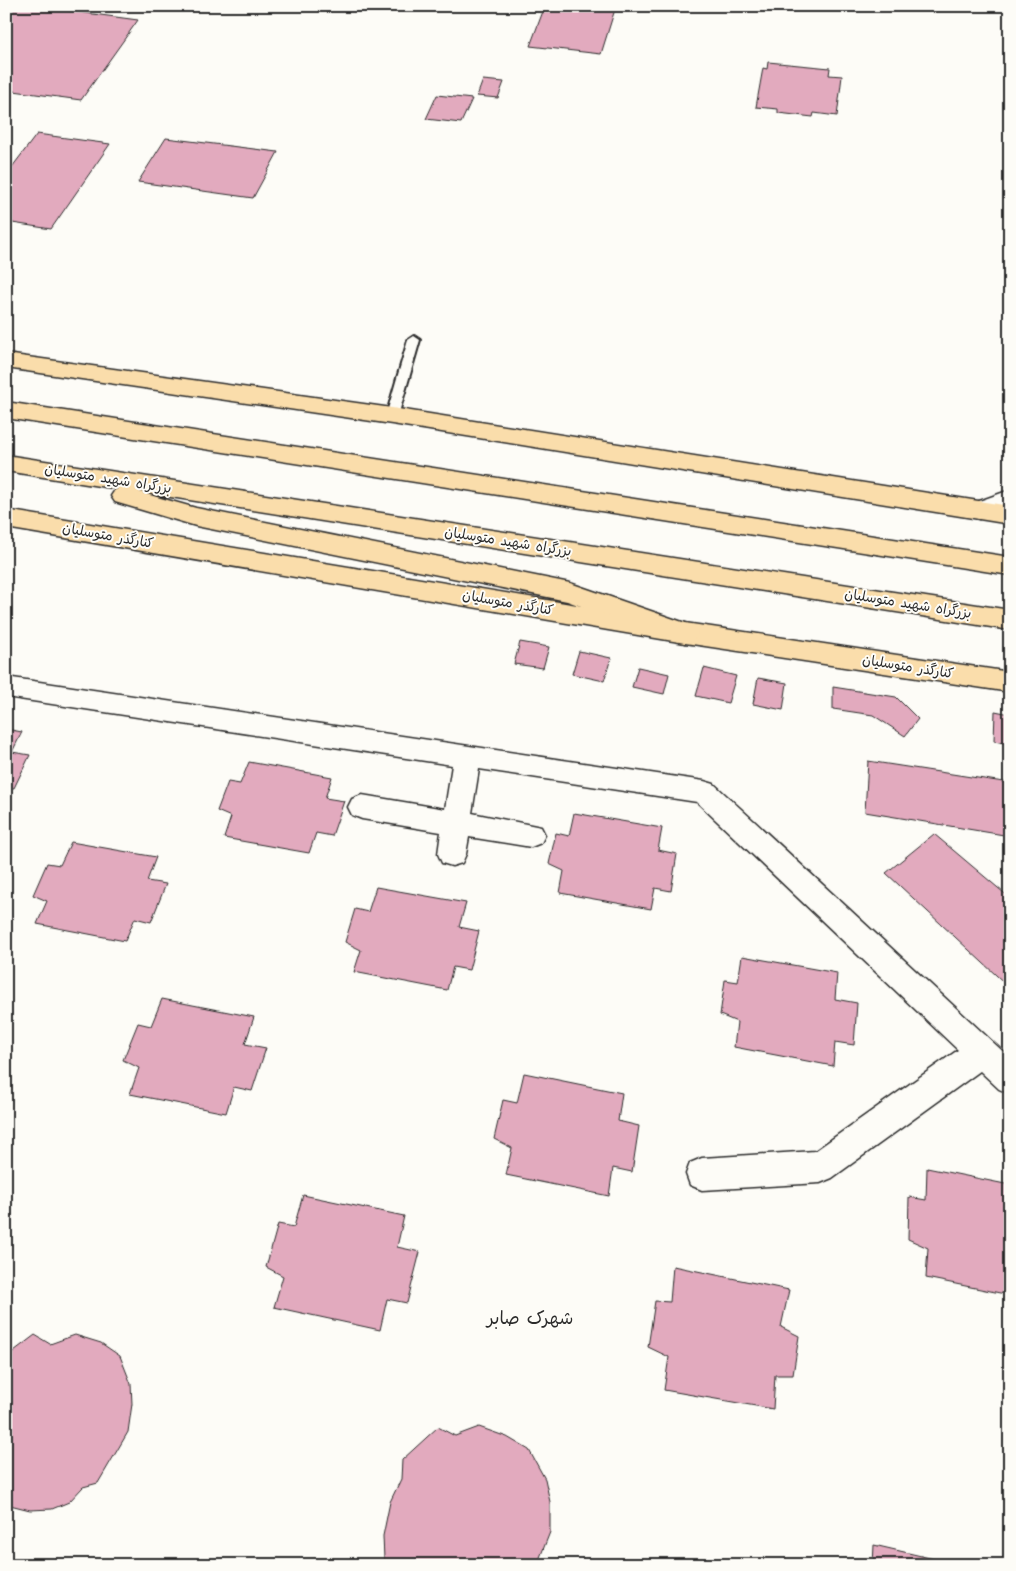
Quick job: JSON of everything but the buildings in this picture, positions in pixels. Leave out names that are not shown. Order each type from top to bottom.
[{"type":"main road","points":[[6,361],[392,416],[1010,515]]},
{"type":"main road","points":[[6,410],[1010,566]]},
{"type":"main road","points":[[8,463],[196,517],[570,592],[685,633]]},
{"type":"main road","name":"بزرگراه شهید متوسلیان","points":[[8,463],[1010,620]]},
{"type":"main road","name":"کنارگذر متوسلیان","points":[[6,519],[685,633],[1010,682]]},
{"type":"street","points":[[979,510],[1010,498]]},
{"type":"street","points":[[6,687],[704,792],[1010,1079]]},
{"type":"street","points":[[452,854],[467,756]]},
{"type":"street","points":[[362,807],[531,835]]},
{"type":"street","points":[[702,1174],[820,1167],[981,1052]]},
{"type":"lane","points":[[392,416],[414,340]]},
{"type":"district","name":"شهرک صابر","points":[[530,1319]]}]
